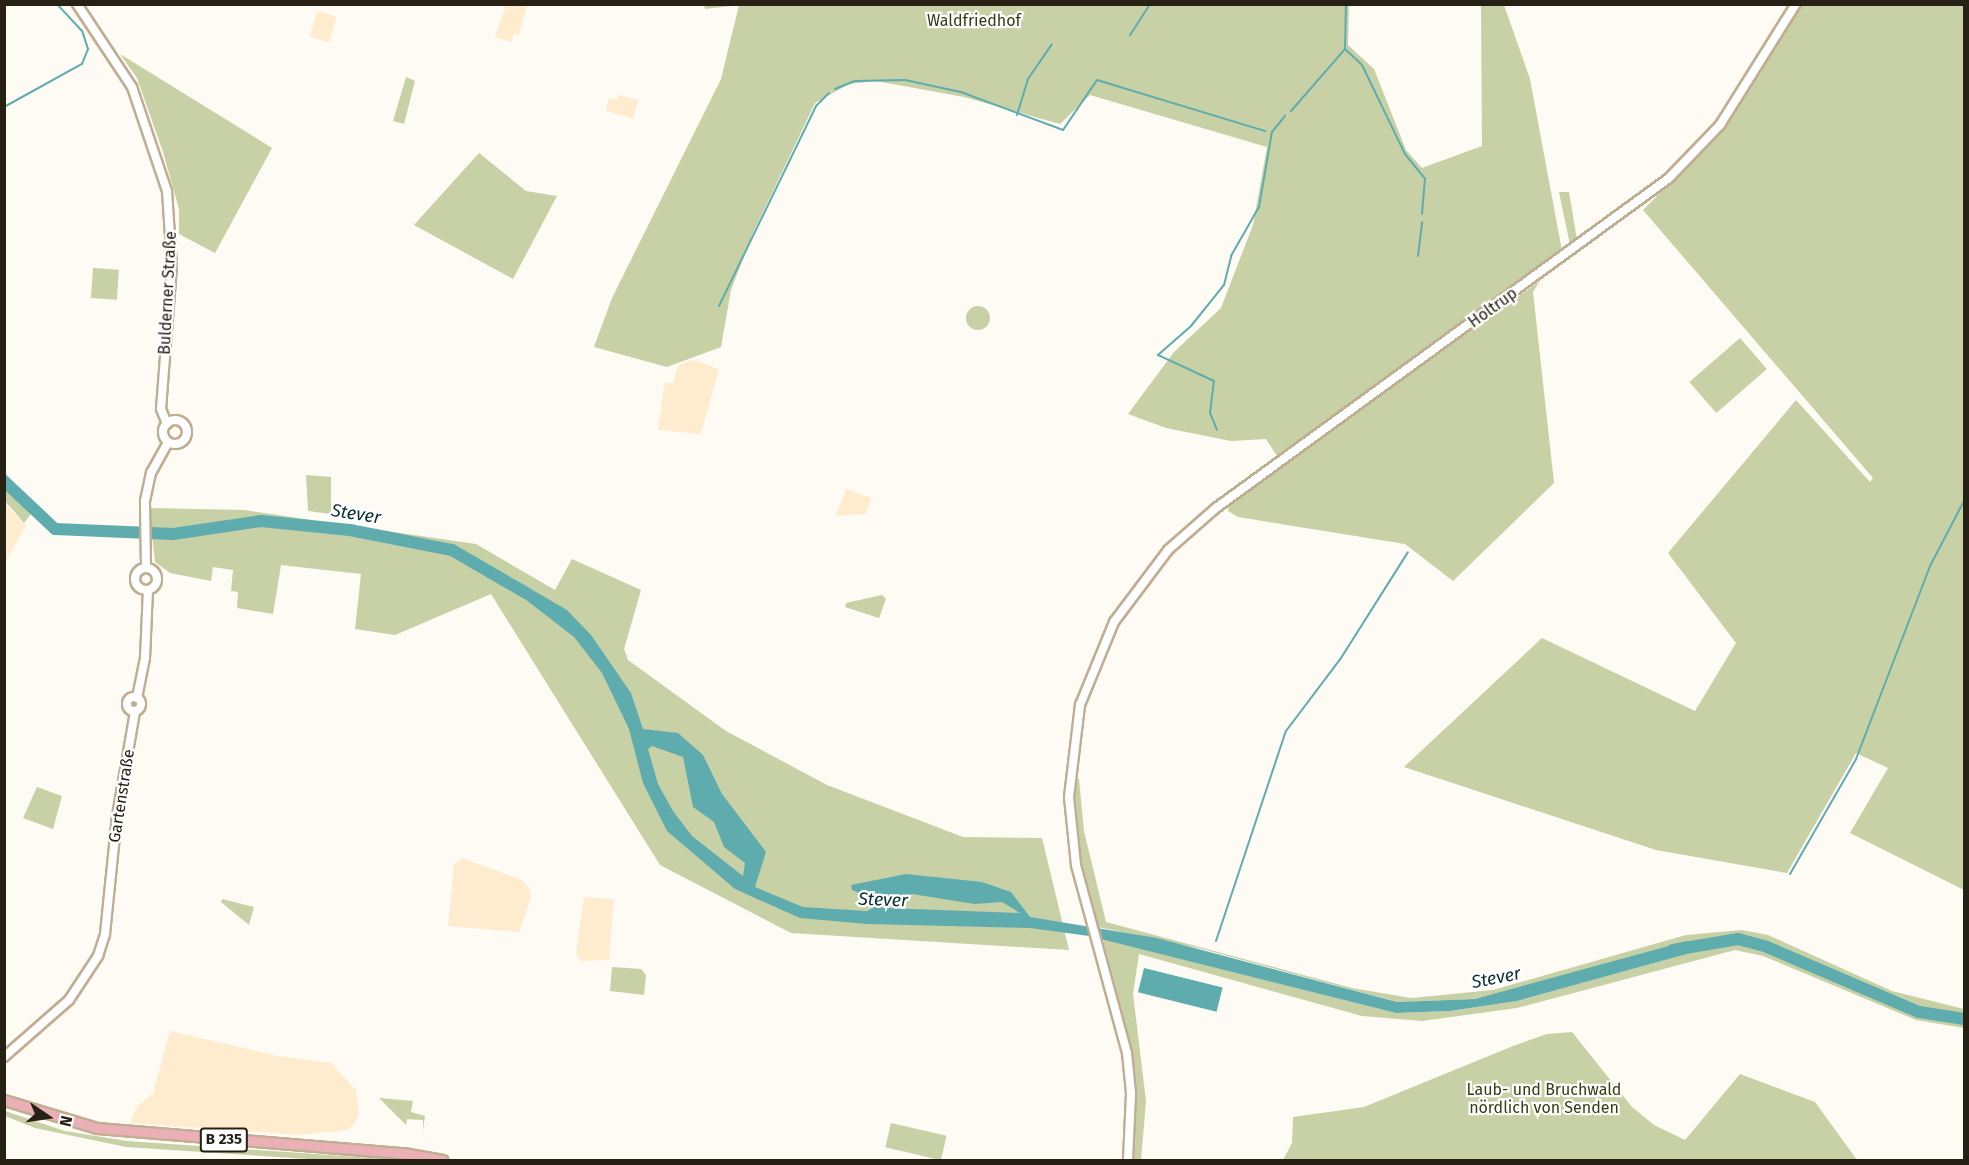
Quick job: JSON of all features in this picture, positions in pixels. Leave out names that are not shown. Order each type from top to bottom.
[{"type":"main road","name":"Bulderner Straße","points":[[77,4],[132,87],[167,191],[172,266],[161,409],[167,424]]},
{"type":"main road","name":"Holtrup","points":[[1128,1161],[1131,1112],[1127,1053],[1090,920],[1070,822],[1074,733],[1096,658],[1149,572],[1216,508],[1669,178],[1720,125],[1796,4]]},
{"type":"main road","points":[[179,421],[187,433],[179,444],[168,442],[163,434],[167,424],[179,421]]},
{"type":"main road","name":"Gartenstraße","points":[[4,1057],[69,1000],[90,972],[105,934],[117,816],[135,711],[127,704],[138,698],[145,658],[148,590],[158,578],[146,567],[143,543],[148,484],[168,442]]},
{"type":"main road","name":"Gartenstraße","points":[[146,567],[135,579],[140,589],[148,590]]},
{"type":"main road","name":"B 235","points":[[4,1100],[97,1128],[403,1153],[442,1161]]},
{"type":"shaded area","points":[[506,5],[527,5],[519,35],[514,34],[512,42],[495,37]]},
{"type":"shaded area","points":[[317,11],[336,16],[329,42],[310,37]]},
{"type":"shaded area","points":[[619,95],[638,100],[633,118],[606,111],[609,98],[617,100]]},
{"type":"shaded area","points":[[693,360],[719,369],[701,434],[658,430],[665,382],[673,384],[678,365]]},
{"type":"shaded area","points":[[846,489],[871,498],[866,514],[836,516]]},
{"type":"shaded area","points":[[5,503],[26,526],[5,562]]},
{"type":"shaded area","points":[[462,858],[522,880],[529,888],[531,897],[519,932],[448,926],[454,865]]},
{"type":"shaded area","points":[[584,897],[614,899],[609,960],[581,961],[576,954]]},
{"type":"shaded area","points":[[170,1031],[278,1056],[331,1063],[356,1090],[359,1113],[354,1124],[348,1130],[299,1135],[130,1123],[138,1105],[153,1094]]},
{"type":"green space","points":[[704,5],[739,5],[705,9]]},
{"type":"green space","name":"Waldfriedhof","points":[[739,5],[1349,5],[1348,45],[1374,69],[1406,150],[1422,168],[1482,146],[1481,5],[1504,5],[1530,79],[1562,251],[1277,456],[1266,439],[1231,441],[1166,428],[1128,414],[1174,352],[1221,308],[1253,225],[1267,147],[1090,95],[1060,124],[964,97],[876,81],[849,84],[815,103],[753,233],[731,290],[721,347],[667,367],[594,347],[612,298],[721,79]]},
{"type":"green space","points":[[1802,5],[1964,5],[1964,890],[1850,833],[1888,768],[1856,753],[1787,873],[1656,850],[1404,767],[1542,638],[1695,711],[1736,643],[1668,553],[1796,400],[1870,482],[1873,478],[1643,210],[1724,129]]},
{"type":"green space","points":[[120,54],[272,148],[215,253],[179,234],[179,209],[163,152],[137,78]]},
{"type":"green space","points":[[406,77],[415,81],[404,124],[393,121]]},
{"type":"green space","points":[[479,153],[526,191],[557,196],[513,279],[414,225]]},
{"type":"green space","points":[[1559,192],[1569,192],[1577,240],[1570,245]]},
{"type":"green space","points":[[93,268],[119,270],[117,300],[91,298]]},
{"type":"green space","points":[[1540,281],[1533,292],[1554,483],[1453,581],[1405,544],[1238,517],[1228,511],[1229,504]]},
{"type":"green space","points":[[978,306],[986,310],[990,318],[986,326],[978,330],[970,326],[966,318],[970,310]]},
{"type":"green space","points":[[1740,338],[1767,369],[1716,413],[1689,382]]},
{"type":"green space","points":[[4,471],[34,510],[24,523],[5,501]]},
{"type":"green space","points":[[306,475],[331,477],[331,514],[308,511]]},
{"type":"green space","points":[[149,508],[244,510],[476,544],[555,590],[572,559],[641,590],[624,649],[628,660],[726,731],[827,785],[963,837],[1042,838],[1069,950],[791,933],[660,865],[491,594],[395,635],[355,629],[361,574],[281,565],[273,614],[237,608],[238,592],[231,591],[233,570],[213,567],[211,581],[170,573],[155,562]]},
{"type":"green space","points":[[882,595],[886,599],[879,618],[845,607],[846,603]]},
{"type":"green space","points":[[1074,778],[1079,779],[1084,831],[1106,922],[1352,988],[1411,998],[1493,990],[1686,935],[1742,930],[1768,935],[1892,991],[1964,1009],[1964,1028],[1916,1020],[1763,956],[1735,950],[1517,1008],[1422,1021],[1362,1016],[1139,954],[1133,994],[1146,1101],[1141,1160],[1132,1160],[1134,1066],[1103,939],[1396,1013],[1450,1011],[1517,1001],[1689,953],[1475,999],[1397,1002],[1202,949],[1098,927],[1078,849]]},
{"type":"green space","points":[[37,787],[62,796],[53,829],[23,818]]},
{"type":"green space","points":[[222,899],[254,907],[249,925],[221,902]]},
{"type":"green space","points":[[612,967],[641,969],[646,975],[644,995],[610,991]]},
{"type":"green space","name":"Laub- und Bruchwald nördlich von Senden","points":[[1572,1032],[1632,1107],[1654,1125],[1685,1140],[1740,1074],[1815,1102],[1857,1160],[1283,1160],[1292,1143],[1293,1117],[1364,1107],[1513,1046],[1547,1034]]},
{"type":"green space","points":[[379,1098],[413,1101],[411,1112],[425,1116],[423,1130],[423,1120],[407,1119],[406,1125]]},
{"type":"green space","points":[[5,1111],[65,1131],[127,1141],[401,1160],[324,1160],[126,1147],[35,1128],[5,1116]]},
{"type":"green space","points":[[891,1123],[947,1136],[941,1160],[885,1147]]},
{"type":"water","points":[[517,581],[567,610],[591,635],[631,693],[643,729],[678,733],[703,755],[722,794],[766,852],[755,887],[803,907],[867,911],[873,908],[874,899],[852,890],[851,885],[906,874],[982,882],[1011,892],[1030,917],[1157,938],[1397,1002],[1475,999],[1687,941],[1690,953],[1517,1001],[1450,1011],[1396,1013],[1089,936],[1030,928],[867,924],[800,918],[735,889],[667,831],[643,783],[629,729],[602,673],[574,637],[512,589]],"holes":[[[652,746],[683,757],[693,807],[714,822],[724,847],[745,863],[743,876],[692,836],[673,811],[658,784],[648,749]],[[912,894],[975,904],[1002,902],[1020,913],[888,908],[896,898]]]},
{"type":"water","points":[[1144,968],[1223,988],[1217,1012],[1138,992]]},
{"type":"waterway","points":[[4,107],[82,64],[88,49],[82,31],[57,4]]},
{"type":"waterway","points":[[1130,35],[1150,4]]},
{"type":"waterway","points":[[1346,4],[1345,49],[1362,65],[1405,154],[1425,179],[1422,214]]},
{"type":"waterway","points":[[1017,115],[1028,79],[1052,44]]},
{"type":"waterway","points":[[1291,111],[1345,49]]},
{"type":"waterway","points":[[835,89],[855,81],[905,80],[961,92],[1063,130],[1097,80],[1265,131]]},
{"type":"waterway","points":[[719,306],[816,106],[829,93]]},
{"type":"waterway","points":[[1217,430],[1210,413],[1214,381],[1158,355],[1191,326],[1224,285],[1231,256],[1259,207],[1272,132],[1285,116]]},
{"type":"waterway","points":[[1418,256],[1422,222]]},
{"type":"waterway","name":"Stever","points":[[4,481],[55,529],[173,534],[261,521],[350,530],[452,550],[526,593]]},
{"type":"waterway","points":[[1790,874],[1856,759],[1930,566],[1964,501]]},
{"type":"waterway","points":[[1216,941],[1286,731],[1341,658],[1408,552]]},
{"type":"waterway","name":"Stever","points":[[1673,950],[1738,939],[1767,947],[1919,1012],[1964,1019]]}]
